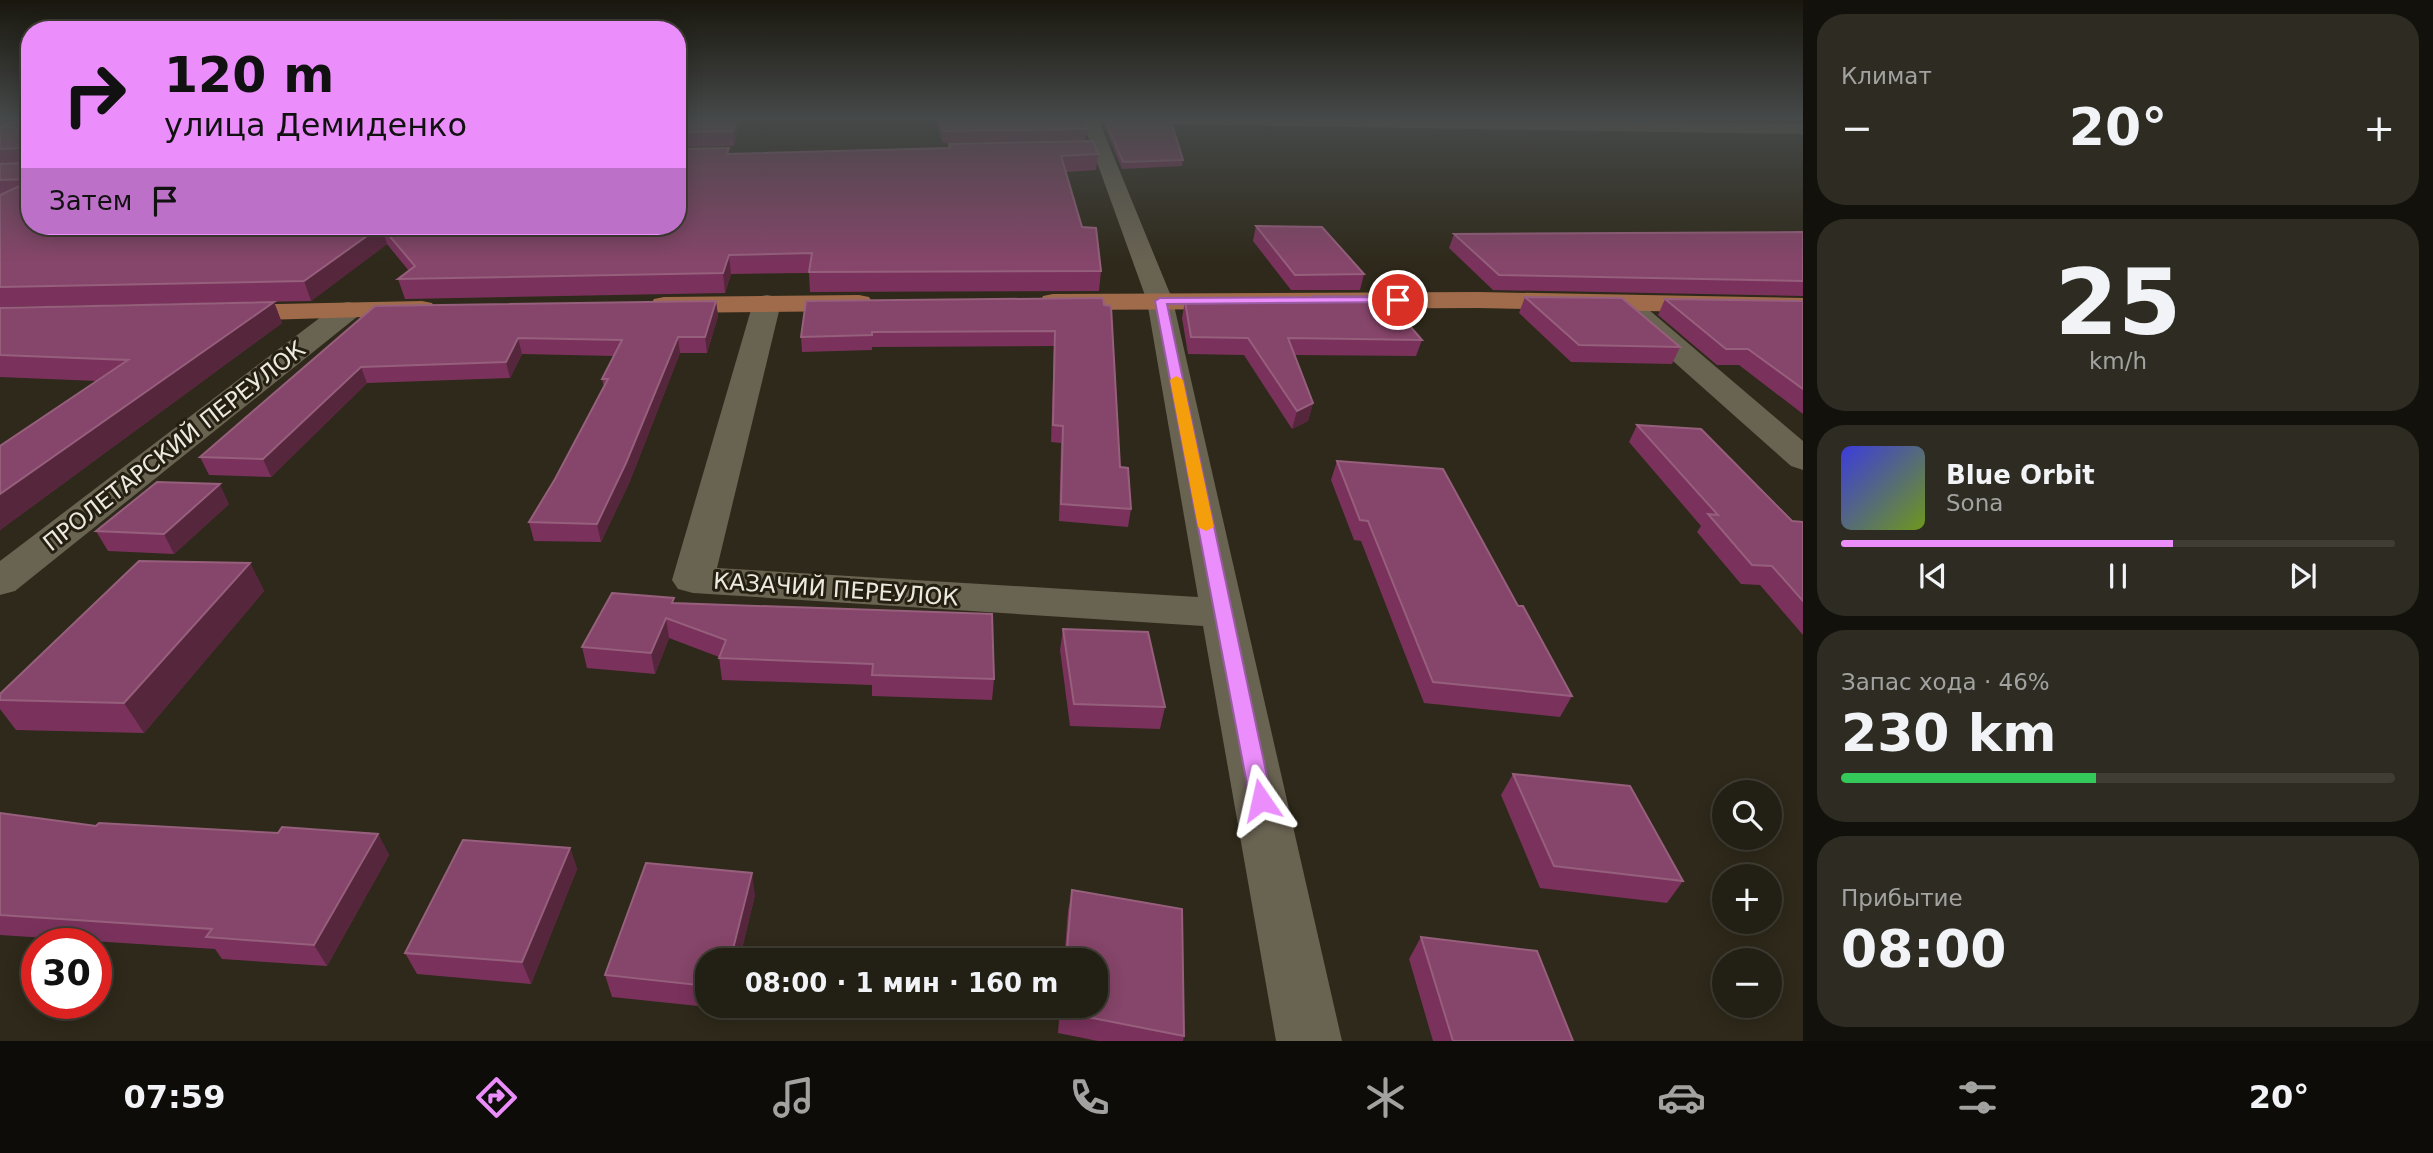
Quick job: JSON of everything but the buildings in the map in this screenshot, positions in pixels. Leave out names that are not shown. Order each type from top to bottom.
[{"type":"main road","points":[[1025,302],[1478,300],[1803,306]]},
{"type":"main road","points":[[643,305],[889,303]]},
{"type":"main road","points":[[197,313],[449,309]]},
{"type":"street","points":[[1103,167],[1160,301],[1309,1041]]},
{"type":"street","name":"КАЗАЧИЙ ПЕРЕУЛОК","points":[[767,303],[693,580],[1223,613]]},
{"type":"street","points":[[1623,303],[1803,459]]},
{"type":"street","name":"ПРОЛЕТАРСКИЙ ПЕРЕУЛОК","points":[[0,582],[348,310]]},
{"type":"slow traffic","points":[[1176,380],[1206,527]]},
{"type":"route","points":[[1261,800],[1160,301],[1398,300]]}]
